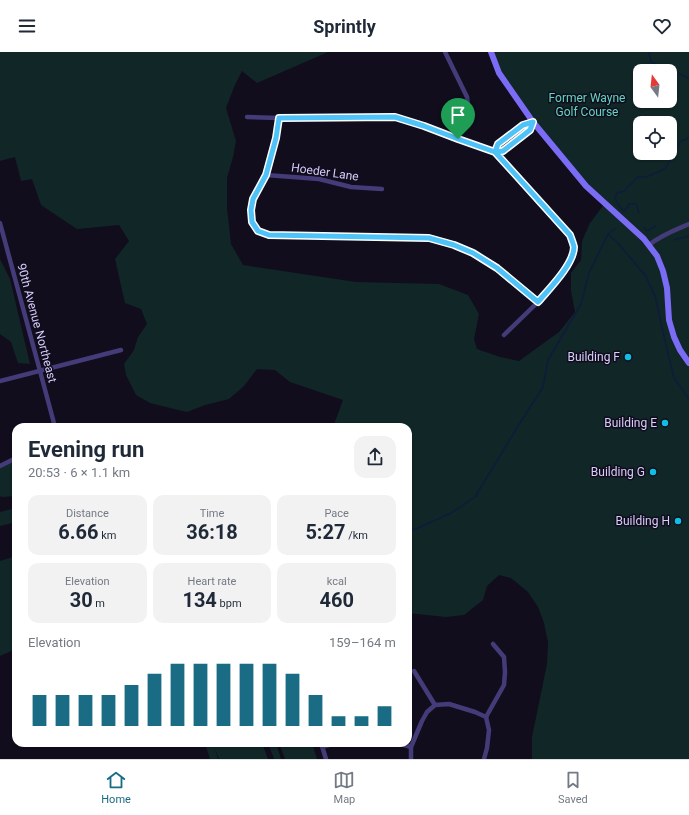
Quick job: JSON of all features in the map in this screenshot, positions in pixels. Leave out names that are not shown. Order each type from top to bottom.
[{"type":"main road","points":[[491,52],[499,73],[533,122],[586,186],[644,239],[657,256],[667,288],[669,320],[674,337],[680,350],[689,363]]},
{"type":"street","points":[[445,52],[467,97],[468,103],[468,110],[458,139]]},
{"type":"street","points":[[247,117],[395,117],[495,152],[503,151],[530,130],[533,122]]},
{"type":"street","points":[[279,118],[276,138],[266,175],[253,199],[251,210],[252,222],[258,231],[269,235],[429,238],[454,245],[473,253],[497,268],[538,302]]},
{"type":"street","points":[[495,152],[498,144],[523,125],[533,122]]},
{"type":"street","points":[[495,152],[570,235],[574,247],[567,267],[538,302],[504,335]]},
{"type":"street","name":"Hoeder Lane","points":[[266,175],[319,179],[351,187],[382,190]]},
{"type":"street","name":"90th Avenue Northeast","points":[[0,223],[54,423]]},
{"type":"street","points":[[649,245],[668,232],[689,224]]},
{"type":"street","points":[[0,381],[121,350]]},
{"type":"street","points":[[0,466],[12,460]]},
{"type":"street","points":[[484,759],[489,730],[486,717],[504,685],[504,657],[493,644]]},
{"type":"street","points":[[414,671],[436,705]]},
{"type":"street","points":[[412,745],[427,712],[436,705],[449,704],[486,717]]},
{"type":"street","points":[[323,747],[326,759]]},
{"type":"street","points":[[411,747],[411,759]]},
{"type":"green space","name":"Former Wayne Golf Course","points":[[0,52],[328,52],[257,83],[242,71],[234,87],[226,108],[236,141],[227,178],[227,208],[231,244],[243,265],[356,282],[439,284],[468,295],[479,314],[474,339],[477,349],[500,357],[519,361],[559,332],[575,312],[571,291],[571,273],[581,260],[582,241],[590,223],[605,203],[586,186],[499,73],[491,52],[689,52],[689,759],[532,759],[532,737],[547,664],[548,642],[544,623],[538,607],[528,592],[511,578],[499,575],[487,586],[483,600],[464,615],[446,617],[412,613],[412,423],[334,423],[343,400],[290,382],[275,370],[257,369],[244,386],[229,399],[205,405],[187,412],[150,403],[136,395],[126,375],[124,364],[134,350],[138,337],[147,324],[141,309],[125,303],[115,259],[129,241],[119,225],[77,229],[41,205],[32,179],[21,181],[15,157],[0,161]]},
{"type":"green space","points":[[0,259],[10,279],[30,364],[18,363],[11,342],[0,334]]},
{"type":"green space","points":[[12,460],[12,496],[0,496],[0,466]]},
{"type":"green space","points":[[12,509],[12,523],[0,526],[0,512]]},
{"type":"green space","points":[[12,557],[12,651],[0,656],[0,561]]},
{"type":"green space","points":[[206,747],[264,747],[268,759],[219,759],[215,749],[218,759],[210,759]]},
{"type":"green space","points":[[270,747],[277,747],[281,759],[274,759]]},
{"type":"green space","points":[[280,747],[313,747],[317,759],[285,759]]},
{"type":"waterway","points":[[649,52],[651,62],[689,78]]},
{"type":"waterway","points":[[639,213],[636,204],[629,204],[624,211],[619,206],[615,198],[617,193],[624,191],[638,177],[646,177],[665,169],[681,141],[689,138]]},
{"type":"waterway","points":[[644,227],[647,231],[656,226]]},
{"type":"waterway","points":[[412,530],[451,513],[475,497],[543,387],[548,360],[581,304],[589,273],[608,234],[616,228]]},
{"type":"waterway","points":[[608,234],[617,242],[645,275],[655,296],[674,378],[689,399]]},
{"type":"waterway","points":[[674,240],[689,236]]},
{"type":"place","name":"Building F","points":[[628,357]]},
{"type":"place","name":"Building E","points":[[665,423]]},
{"type":"place","name":"Building G","points":[[653,472]]},
{"type":"place","name":"Building H","points":[[678,521]]},
{"type":"route","points":[[458,139],[395,117],[279,118],[276,138],[266,175],[253,199],[251,210],[252,222],[258,231],[269,235],[429,238],[454,245],[473,253],[497,268],[538,302],[567,267],[574,247],[570,235],[495,152],[498,144],[523,125],[533,122],[530,130],[503,151],[495,152],[458,139]]}]
